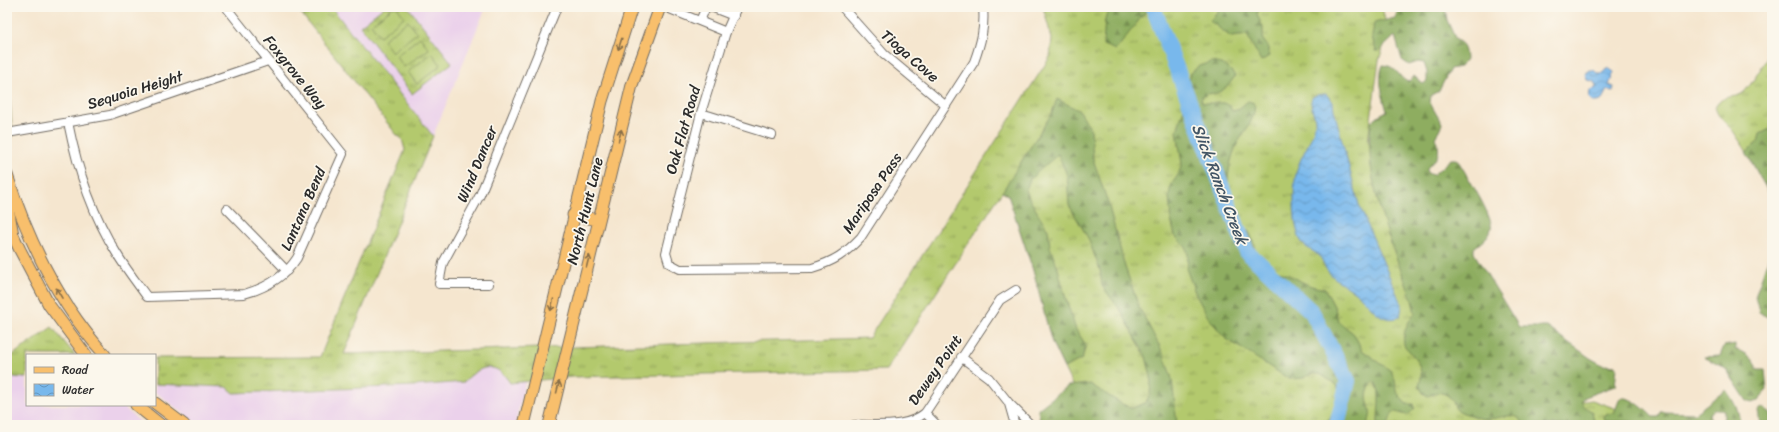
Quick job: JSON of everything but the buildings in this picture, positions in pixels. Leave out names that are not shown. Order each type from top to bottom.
[{"type":"main road","name":"North Hunt Lane","points":[[524,425],[573,215],[602,101],[632,7]]},
{"type":"main road","name":"North Hunt Lane","points":[[549,425],[632,85],[660,7]]},
{"type":"main road","points":[[7,174],[26,229],[40,260],[61,297],[94,343],[104,354]]},
{"type":"main road","points":[[7,193],[13,235],[20,250],[49,305],[85,354]]},
{"type":"main road","points":[[573,215],[598,220]]},
{"type":"main road","points":[[156,404],[184,425]]},
{"type":"main road","points":[[137,406],[161,425]]},
{"type":"street","name":"Foxgrove Way","points":[[226,7],[343,154]]},
{"type":"street","name":"Wind Dancer","points":[[489,284],[439,284],[443,263],[480,196],[557,7]]},
{"type":"street","points":[[665,7],[726,32]]},
{"type":"street","points":[[700,21],[706,7]]},
{"type":"street","points":[[712,7],[734,16]]},
{"type":"street","name":"Oak Flat Road","points":[[669,263],[666,253],[701,113],[726,32],[738,7]]},
{"type":"street","name":"Tioga Cove","points":[[842,7],[884,54],[946,105]]},
{"type":"street","name":"Mariposa Pass","points":[[669,263],[680,270],[812,268],[828,263],[842,256],[861,237],[974,62],[981,44],[984,25],[983,7]]},
{"type":"street","name":"Sequoia Height","points":[[7,133],[116,113],[268,61]]},
{"type":"street","points":[[701,113],[772,135]]},
{"type":"street","name":"Lantana Bend","points":[[68,122],[77,162],[93,208],[117,255],[147,297],[244,294],[266,287],[287,271],[297,258],[343,154]]},
{"type":"street","points":[[227,209],[287,271]]},
{"type":"street","name":"Dewey Point","points":[[854,425],[906,424],[925,413],[1000,300],[1016,290]]},
{"type":"street","points":[[961,357],[989,378],[1009,403],[1031,425]]},
{"type":"street","points":[[1009,403],[1015,425]]},
{"type":"street","points":[[925,413],[937,425]]},
{"type":"shaded area","points":[[331,7],[486,7],[433,136]]},
{"type":"shaded area","points":[[52,327],[74,354],[26,354],[26,406],[122,406],[144,425],[7,425],[7,359]]},
{"type":"shaded area","points":[[491,367],[498,369],[505,375],[527,375],[515,425],[199,425],[156,393],[156,377]]},
{"type":"green space","points":[[296,7],[331,7],[433,136],[344,354],[869,338],[1050,57],[1052,39],[1043,7],[1382,7],[1388,33],[1379,60],[1368,141],[1512,412],[1592,400],[1661,425],[1084,425],[1075,391],[1052,343],[1033,270],[1008,195],[1002,192],[886,370],[571,377],[510,383],[499,371],[494,368],[488,368],[476,371],[464,382],[414,386],[234,393],[227,387],[156,384],[156,358],[320,357],[405,150],[402,139],[396,134]]},
{"type":"green space","points":[[384,7],[408,7],[452,63],[412,94],[360,26]]},
{"type":"green space","points":[[393,7],[397,7],[404,17],[380,36],[371,24]]},
{"type":"green space","points":[[1110,7],[1149,7],[1116,50],[1103,45],[1105,19]]},
{"type":"green space","points":[[1221,7],[1259,7],[1257,15],[1263,27],[1263,40],[1269,48],[1269,56],[1261,61],[1247,35],[1231,37],[1210,21]]},
{"type":"green space","points":[[1399,7],[1445,7],[1447,20],[1456,40],[1463,45],[1465,50],[1466,59],[1460,67],[1450,69],[1439,91],[1431,95],[1430,103],[1442,124],[1435,138],[1438,147],[1438,154],[1427,168],[1427,173],[1433,175],[1451,159],[1457,159],[1472,184],[1484,206],[1491,224],[1490,232],[1484,240],[1474,248],[1474,253],[1519,327],[1547,327],[1590,358],[1603,365],[1617,366],[1615,386],[1587,396],[1581,401],[1584,406],[1592,412],[1594,420],[1589,425],[1524,425],[1517,417],[1512,416],[1490,419],[1480,418],[1463,413],[1456,409],[1452,400],[1447,395],[1434,393],[1428,396],[1423,393],[1419,385],[1421,373],[1419,365],[1404,344],[1406,327],[1415,313],[1412,300],[1381,213],[1371,168],[1371,122],[1379,115],[1387,111],[1382,94],[1381,70],[1383,65],[1392,67],[1404,80],[1408,82],[1414,76],[1423,84],[1427,81],[1427,72],[1424,63],[1418,62],[1409,65],[1402,60],[1395,36],[1379,51],[1376,51],[1372,37],[1374,23],[1395,18]]},
{"type":"green space","points":[[408,21],[417,33],[392,52],[383,40]]},
{"type":"green space","points":[[420,37],[429,49],[404,67],[396,56]]},
{"type":"green space","points":[[1772,50],[1772,199],[1744,147],[1733,131],[1720,117],[1715,107],[1723,99],[1740,95],[1748,88]]},
{"type":"green space","points":[[432,53],[441,65],[417,84],[408,72]]},
{"type":"green space","points":[[1211,62],[1219,63],[1225,66],[1235,76],[1229,85],[1223,90],[1204,96],[1201,99],[1203,103],[1224,103],[1229,105],[1232,111],[1237,110],[1248,101],[1254,103],[1255,108],[1253,117],[1236,146],[1230,164],[1228,193],[1233,210],[1249,232],[1259,259],[1262,263],[1311,286],[1325,289],[1335,308],[1338,321],[1354,334],[1362,350],[1391,371],[1395,380],[1396,391],[1406,404],[1414,404],[1415,408],[1408,415],[1394,412],[1391,415],[1388,425],[1378,425],[1379,395],[1377,385],[1374,381],[1367,394],[1370,414],[1366,425],[1320,425],[1327,421],[1334,413],[1338,404],[1340,394],[1337,385],[1320,374],[1312,373],[1304,378],[1289,379],[1225,338],[1208,317],[1196,295],[1187,271],[1188,255],[1186,247],[1175,236],[1171,220],[1169,196],[1171,185],[1178,175],[1182,164],[1177,131],[1186,101],[1187,85],[1191,73],[1199,66]]},
{"type":"green space","points":[[7,64],[13,136],[7,141]]},
{"type":"green space","points":[[1057,99],[1080,111],[1091,130],[1093,159],[1108,203],[1125,267],[1139,307],[1164,355],[1172,379],[1177,425],[1040,425],[1038,409],[1068,386],[1090,384],[1122,404],[1133,408],[1145,403],[1150,395],[1151,377],[1146,357],[1121,311],[1102,286],[1100,270],[1088,238],[1069,205],[1067,175],[1058,154],[1030,179],[1026,190],[1030,200],[1048,230],[1050,247],[1057,265],[1076,330],[1086,345],[1082,359],[1064,368],[1052,343],[1033,270],[1008,195],[1002,192],[1052,113]]},
{"type":"green space","points":[[1772,111],[1772,199],[1746,152],[1758,142],[1760,134],[1770,129]]},
{"type":"green space","points":[[1772,247],[1772,316],[1767,317],[1759,312],[1755,297]]},
{"type":"green space","points":[[52,327],[74,354],[26,354],[26,378],[7,377],[7,359]]},
{"type":"green space","points":[[1735,344],[1735,349],[1749,357],[1754,362],[1758,370],[1765,370],[1767,390],[1757,401],[1752,403],[1747,401],[1726,369],[1704,357],[1720,356],[1724,346]]},
{"type":"green space","points":[[1726,390],[1738,411],[1739,425],[1721,425],[1724,417],[1724,410],[1719,409],[1715,409],[1710,412],[1709,414],[1711,420],[1709,425],[1639,425],[1626,421],[1605,421],[1604,417],[1606,414],[1614,413],[1620,398],[1634,401],[1653,417],[1659,417],[1661,412],[1695,413]]},
{"type":"green space","points":[[1762,407],[1772,415],[1772,425],[1760,425],[1758,410]]},
{"type":"water","points":[[1608,68],[1614,72],[1609,85],[1614,87],[1613,91],[1607,90],[1601,101],[1593,101],[1589,98],[1590,90],[1596,88],[1596,85],[1593,81],[1587,80],[1585,74],[1590,70],[1594,70],[1597,74],[1601,74]]},
{"type":"water","points":[[1326,94],[1333,102],[1359,205],[1402,306],[1400,317],[1393,319],[1387,318],[1377,313],[1360,296],[1330,274],[1320,257],[1305,246],[1299,238],[1294,210],[1296,173],[1315,125],[1311,100],[1313,97],[1318,95]]},
{"type":"waterway","name":"Slick Ranch Creek","points":[[1153,7],[1247,252],[1312,312],[1348,381],[1337,425]]}]
